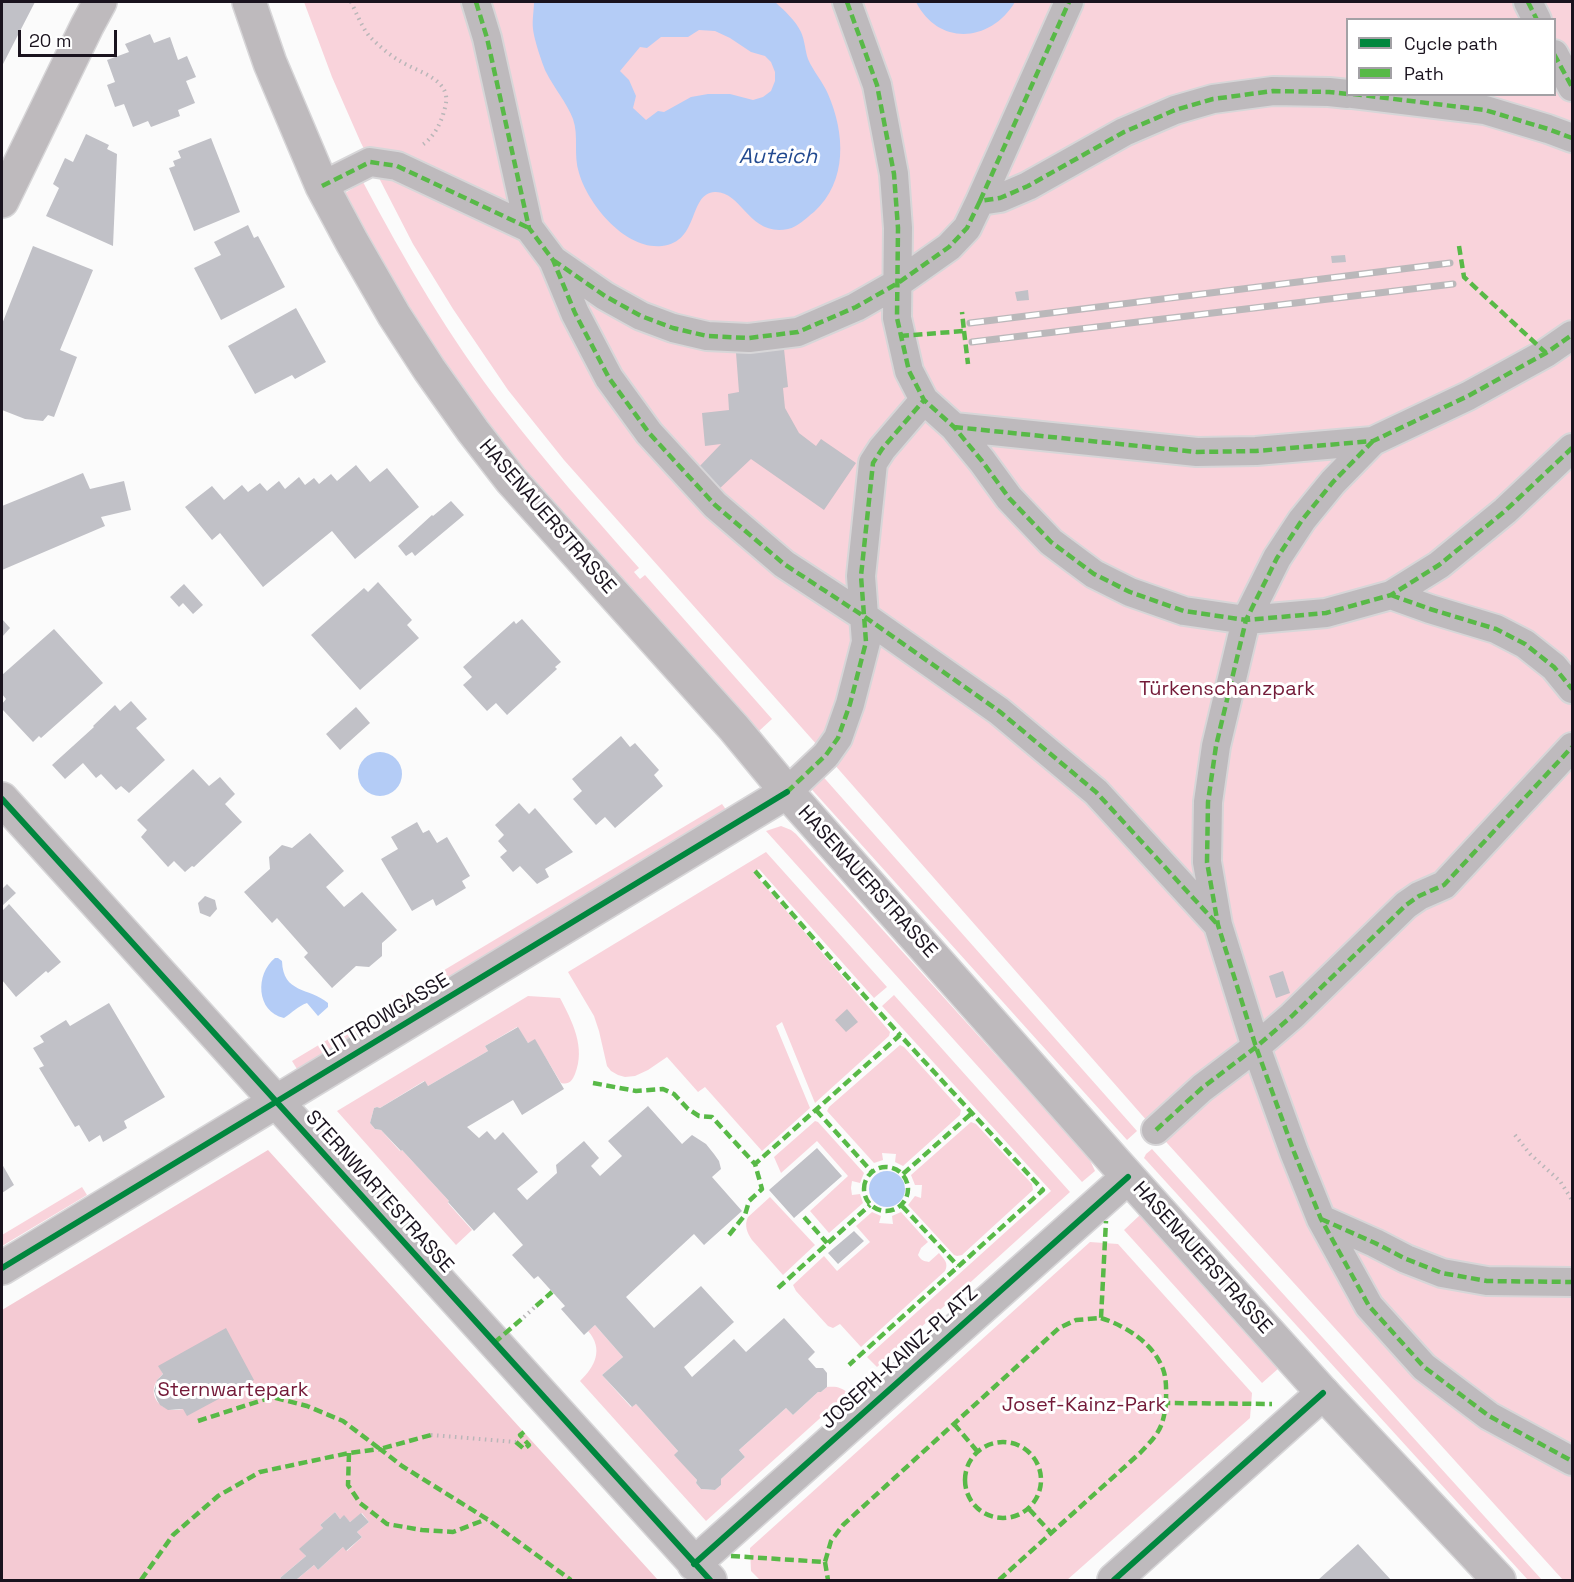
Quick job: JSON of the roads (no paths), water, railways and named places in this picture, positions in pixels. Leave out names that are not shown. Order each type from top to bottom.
[{"type":"street","points":[[2,201],[100,2]]},
{"type":"street","name":"HASENAUERSTRASSE","points":[[249,2],[270,63],[322,186],[352,242],[394,315],[429,369],[511,480],[734,728],[787,792],[1128,1177],[1323,1393],[1499,1581]]},
{"type":"street","points":[[476,2],[487,38],[529,228],[553,260],[575,313],[609,378],[649,433],[715,505],[784,564],[865,617],[999,711],[1096,792],[1218,925]]},
{"type":"street","points":[[847,2],[877,85],[894,174],[898,228],[897,318],[909,371],[924,400],[954,427],[1009,498],[1050,542],[1094,574],[1130,592],[1184,611],[1246,620],[1326,613],[1391,595],[1439,565],[1505,511],[1572,448]]},
{"type":"street","points":[[553,260],[605,296],[641,316],[673,328],[707,336],[749,338],[798,332],[856,307],[898,283],[949,246],[967,228],[1069,2]]},
{"type":"street","points":[[1528,2],[1536,18]]},
{"type":"street","points":[[1556,58],[1572,87]]},
{"type":"street","points":[[980,201],[1000,198],[1028,186],[1124,132],[1194,104],[1213,99],[1273,91],[1346,94]]},
{"type":"street","points":[[1370,96],[1485,110],[1572,138]]},
{"type":"street","points":[[322,186],[370,162],[397,166],[529,228]]},
{"type":"street","points":[[1572,335],[1546,353],[1468,396],[1373,441],[1333,482],[1302,520],[1277,558],[1246,620],[1216,746],[1208,802],[1207,862],[1218,925],[1256,1047],[1294,1152],[1321,1219],[1369,1306],[1424,1367],[1489,1416],[1572,1461]]},
{"type":"street","points":[[787,792],[826,755],[838,738],[850,704],[866,642],[861,576],[873,463],[882,449],[924,400]]},
{"type":"street","points":[[954,427],[1197,452],[1256,451],[1373,441]]},
{"type":"street","points":[[1391,595],[1496,629],[1526,644],[1554,666],[1572,689]]},
{"type":"street","points":[[1155,1130],[1202,1088],[1292,1016],[1406,906],[1419,896],[1444,885],[1572,747]]},
{"type":"street","name":"LITTROWGASSE","points":[[2,1268],[787,792]]},
{"type":"street","name":"STERNWARTESTRASSE","points":[[2,799],[702,1572]]},
{"type":"street","name":"JOSEPH-KAINZ-PLATZ","points":[[702,1572],[1128,1177]]},
{"type":"street","points":[[1321,1219],[1442,1273],[1487,1281],[1572,1282]]},
{"type":"street","points":[[1114,1581],[1323,1393]]},
{"type":"water","name":"Auteich","points":[[534,2],[775,2],[793,20],[801,32],[808,59],[834,109],[840,140],[840,156],[833,186],[825,200],[802,222],[788,229],[775,230],[755,221],[732,198],[715,192],[707,194],[701,200],[683,236],[674,243],[662,246],[648,245],[635,241],[622,233],[599,211],[579,173],[573,119],[546,72],[536,45],[533,26]],"holes":[[[699,30],[715,31],[751,52],[765,56],[771,62],[775,72],[775,81],[771,91],[753,100],[730,94],[691,97],[664,112],[658,111],[646,120],[633,108],[636,96],[629,80],[620,71],[640,47],[647,48],[661,37],[688,37]]]},
{"type":"water","points":[[916,2],[1015,2],[993,25],[965,34],[938,27],[926,17]]},
{"type":"water","points":[[380,752],[395,759],[402,774],[395,789],[380,796],[365,789],[358,774],[365,759]]},
{"type":"water","points":[[275,958],[282,961],[283,972],[292,985],[328,1003],[328,1007],[318,1016],[307,1003],[284,1018],[268,1008],[264,1001],[262,982],[268,965]]},
{"type":"water","points":[[887,1171],[899,1177],[905,1189],[899,1201],[887,1207],[875,1201],[869,1189],[875,1177]]},
{"type":"railway","points":[[970,323],[1450,263]]},
{"type":"railway","points":[[972,342],[1453,284]]},
{"type":"park label","name":"Türkenschanzpark","points":[[1227,690]]},
{"type":"park label","name":"Sternwartepark","points":[[233,1391]]},
{"type":"park label","name":"Josef-Kainz-Park","points":[[1084,1406]]}]
